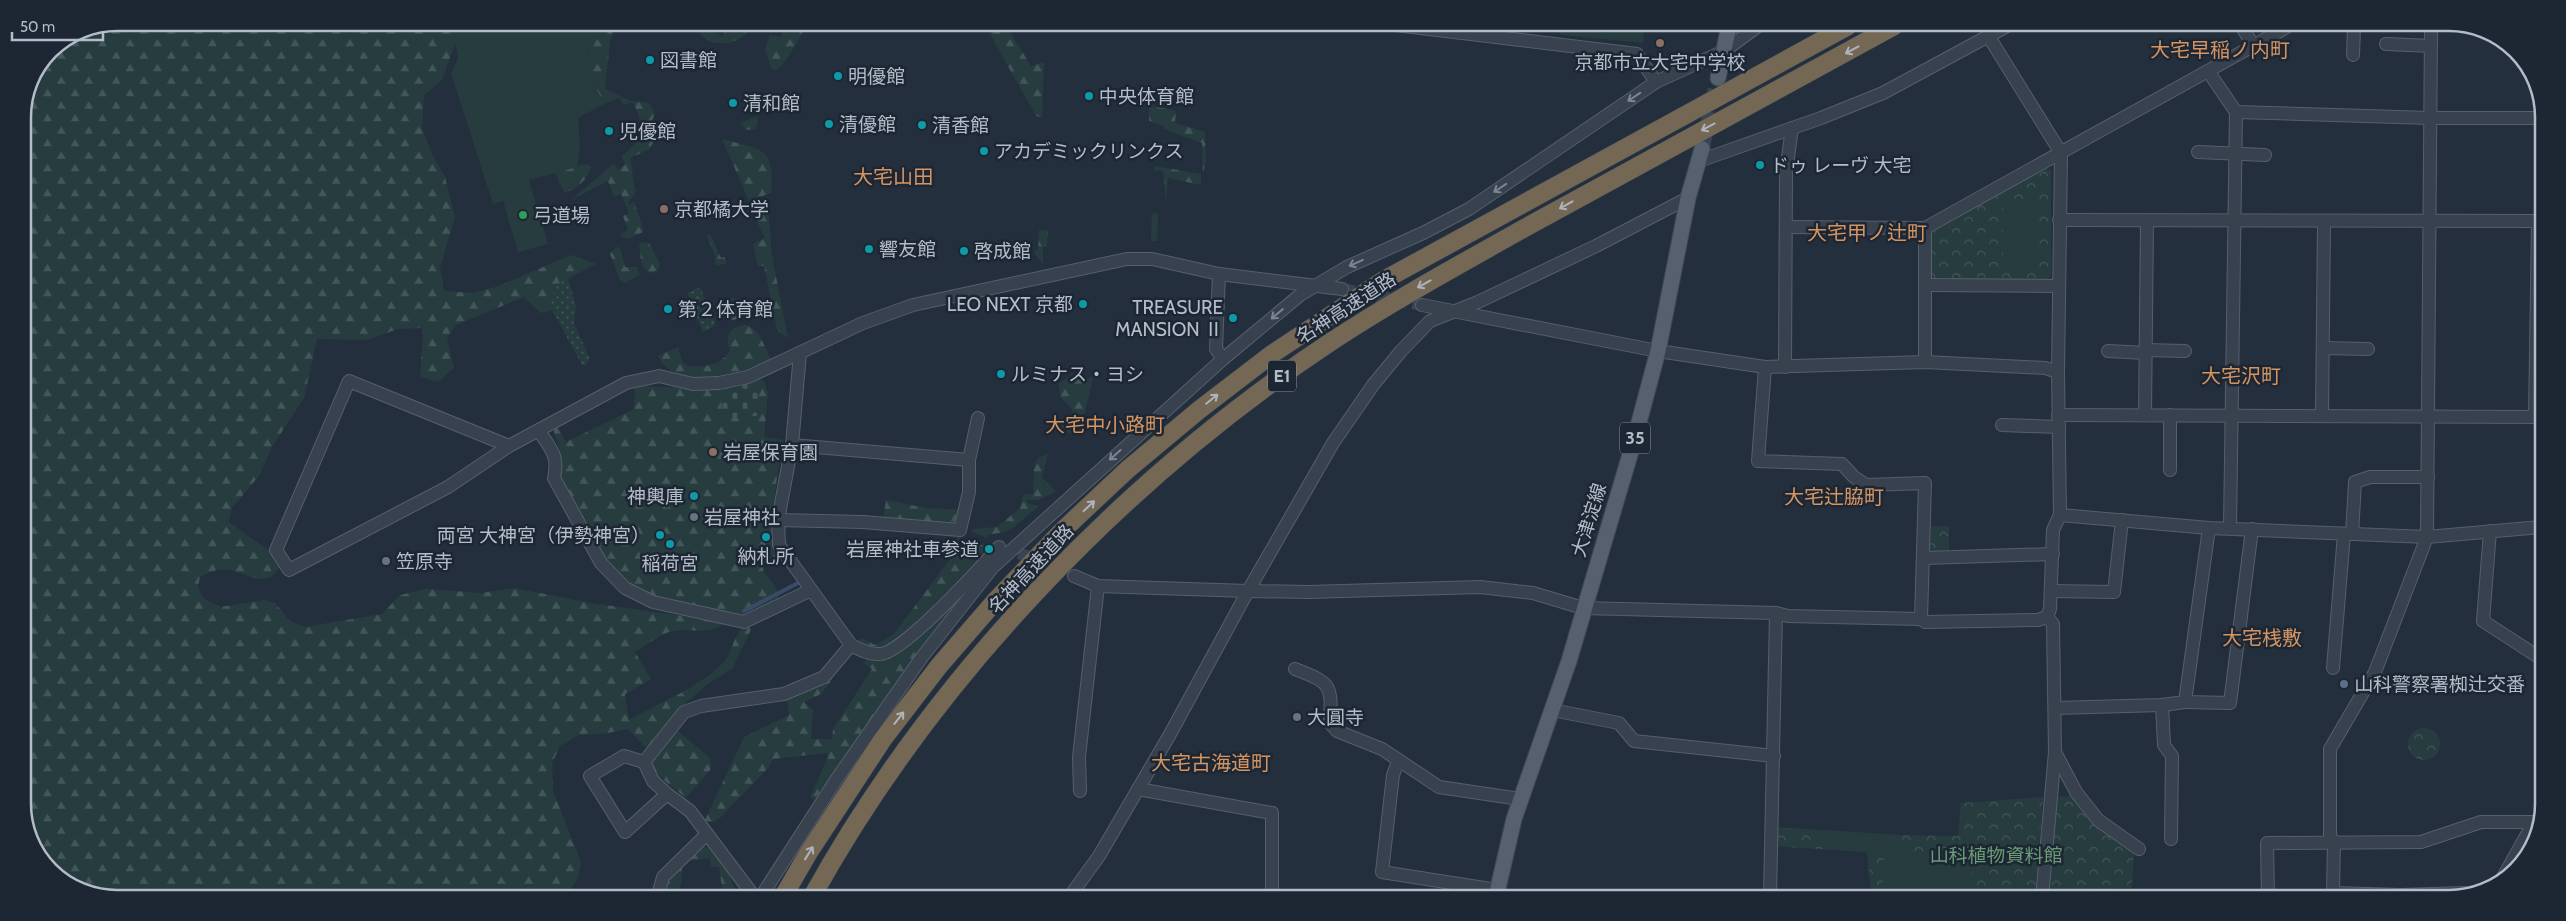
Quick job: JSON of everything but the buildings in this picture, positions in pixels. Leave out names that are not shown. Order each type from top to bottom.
[{"type":"highway","name":"名神高速道路","points":[[787,890],[809,852],[883,739],[939,666],[998,598],[1061,532],[1127,470],[1198,410],[1272,354],[1384,280],[1839,31]]},
{"type":"highway","name":"名神高速道路","points":[[816,890],[872,796],[961,680],[1010,622],[1064,561],[1145,485],[1213,427],[1333,340],[1410,292],[1655,155],[1885,31]]},
{"type":"main road","points":[[1718,78],[1728,31]]},
{"type":"main road","name":"大津淀線","points":[[1497,890],[1520,799],[1569,662],[1583,608],[1634,441],[1658,351],[1688,198],[1700,155]]},
{"type":"street","points":[[1442,31],[1637,54],[1656,82]]},
{"type":"street","points":[[800,353],[792,445],[778,520],[780,546],[851,645],[863,652],[881,655],[895,649],[1005,548],[1223,359],[1300,295],[1346,267],[1423,233],[1469,209],[1656,82],[1724,51],[1751,31]]},
{"type":"street","points":[[1700,155],[1792,128],[1883,93],[1999,31]]},
{"type":"street","points":[[2244,31],[2253,45]]},
{"type":"street","points":[[1787,226],[1925,228],[2279,31]]},
{"type":"street","points":[[2354,31],[2354,55]]},
{"type":"street","points":[[2333,890],[2330,749],[2375,672],[2427,537],[2431,31]]},
{"type":"street","points":[[1990,37],[2061,153],[2058,372],[2060,515],[2053,530],[2051,591],[2047,616],[2053,624],[2055,752],[2043,890]]},
{"type":"street","points":[[2386,44],[2431,46]]},
{"type":"street","points":[[2208,71],[2236,112],[2230,528]]},
{"type":"street","points":[[2236,112],[2430,118],[2535,118]]},
{"type":"street","points":[[1785,367],[1786,172],[1792,128]]},
{"type":"street","points":[[2198,152],[2265,155]]},
{"type":"street","points":[[1074,890],[1099,856],[1138,789],[1333,443],[1373,385],[1430,321],[1456,311],[1596,246],[1688,198]]},
{"type":"street","points":[[2059,220],[2535,222]]},
{"type":"street","points":[[2145,415],[2147,221]]},
{"type":"street","points":[[2322,415],[2324,222]]},
{"type":"street","points":[[1925,228],[1925,362]]},
{"type":"street","points":[[509,446],[349,382],[276,550],[289,570],[448,487],[509,446],[626,383],[659,376],[693,384],[719,383],[748,377],[864,323],[913,305],[1127,258],[1152,259],[1219,274],[1342,289]]},
{"type":"street","points":[[1219,274],[1216,349],[1223,359]]},
{"type":"street","points":[[1925,285],[2059,286]]},
{"type":"street","points":[[1422,305],[1658,351],[1765,367],[1925,362],[2045,368],[2058,372]]},
{"type":"street","points":[[2323,348],[2368,349]]},
{"type":"street","points":[[2108,352],[2185,351]]},
{"type":"street","points":[[1765,367],[1758,461],[1842,464],[1854,477],[1866,485],[1925,483],[1921,619]]},
{"type":"street","points":[[2002,425],[2145,415],[2535,417]]},
{"type":"street","points":[[2170,415],[2170,470]]},
{"type":"street","points":[[778,520],[863,522],[960,530],[969,492],[969,460],[978,418]]},
{"type":"street","points":[[540,431],[555,456],[557,465],[554,478],[602,563],[625,588],[653,602],[744,622],[811,590]]},
{"type":"street","points":[[792,445],[969,460]]},
{"type":"street","points":[[2333,668],[2348,534],[2356,482],[2370,477],[2428,477]]},
{"type":"street","points":[[2060,515],[2209,528],[2427,537],[2535,527]]},
{"type":"street","points":[[2051,591],[2114,592],[2122,520]]},
{"type":"street","points":[[2185,702],[2209,528]]},
{"type":"street","points":[[2055,708],[2162,705],[2185,702],[2230,703],[2252,529]]},
{"type":"street","points":[[2490,531],[2483,621],[2535,655]]},
{"type":"street","points":[[765,890],[836,780],[922,658],[993,567],[1005,548]]},
{"type":"street","points":[[1924,558],[2053,554]]},
{"type":"street","points":[[1074,576],[1098,586],[1248,591],[1308,592],[1480,587],[1533,594],[1583,608],[1776,613],[1788,616],[1921,619],[1925,622],[2038,620],[2047,616]]},
{"type":"street","points":[[1080,791],[1079,757],[1098,586]]},
{"type":"street","points":[[1770,890],[1776,613]]},
{"type":"street","points":[[644,762],[684,712],[701,706],[784,694],[824,677],[851,645]]},
{"type":"street","points":[[1295,669],[1322,680],[1332,695],[1330,723],[1337,731],[1382,749],[1398,762],[1439,788],[1520,799]]},
{"type":"street","points":[[2162,705],[2164,745],[2172,756],[2171,839]]},
{"type":"street","points":[[1552,710],[1619,723],[1634,741],[1774,756]]},
{"type":"street","points":[[2055,752],[2076,792],[2098,820],[2139,849]]},
{"type":"street","points":[[667,794],[626,832],[590,776],[624,756],[644,762],[654,781],[667,794],[690,810],[749,890]]},
{"type":"street","points":[[1398,762],[1393,775],[1382,872],[1480,890]]},
{"type":"street","points":[[1138,789],[1272,812],[1272,890]]},
{"type":"street","points":[[2268,890],[2267,843],[2332,841],[2421,842],[2481,822],[2532,822]]},
{"type":"street","points":[[659,890],[663,877],[707,834]]},
{"type":"street","points":[[2512,862],[2529,834]]},
{"type":"green space","points":[[117,31],[454,31],[456,41],[442,80],[424,95],[422,129],[433,156],[445,177],[455,217],[440,267],[444,291],[472,293],[496,287],[571,255],[596,264],[556,285],[551,298],[552,310],[541,313],[524,297],[456,325],[447,338],[454,368],[438,382],[421,377],[422,328],[398,329],[367,340],[317,339],[304,398],[272,447],[259,476],[232,508],[229,522],[276,556],[280,567],[275,574],[263,579],[257,579],[230,570],[215,570],[200,577],[198,587],[203,598],[221,607],[264,600],[275,603],[290,621],[305,627],[382,614],[400,595],[426,589],[481,593],[514,588],[591,603],[726,622],[720,627],[706,631],[684,630],[669,632],[635,652],[651,679],[625,694],[629,720],[711,674],[725,660],[739,633],[748,625],[751,630],[732,669],[709,683],[683,705],[647,749],[628,729],[602,734],[578,735],[560,746],[552,763],[553,791],[581,862],[578,878],[570,890],[117,890],[100,888],[74,878],[56,865],[43,847],[38,837],[31,810],[31,117],[33,100],[38,84],[46,69],[56,56],[69,46],[84,38],[100,33]]},
{"type":"green space","points":[[453,31],[588,31],[592,76],[595,86],[606,103],[578,118],[580,146],[577,167],[529,180],[548,244],[518,252],[503,201],[493,204],[451,73],[458,59]]},
{"type":"green space","points":[[588,31],[613,31],[610,42],[605,89],[630,101],[649,103],[654,111],[654,117],[650,122],[643,126],[633,102],[624,105],[619,98],[606,103],[595,86],[589,55]]},
{"type":"green space","points":[[700,31],[711,31],[723,36],[725,31],[747,32],[737,40],[717,43],[705,38],[700,34]]},
{"type":"green space","points":[[783,31],[804,31],[784,63],[775,70],[771,68],[765,50],[770,35],[781,37]]},
{"type":"green space","points":[[988,31],[1009,31],[1031,66],[1044,62],[1042,118],[1036,116]]},
{"type":"green space","points":[[1559,31],[1644,31],[1643,43],[1560,35]]},
{"type":"green space","points":[[1149,105],[1176,111],[1175,123],[1205,132],[1206,162],[1203,172],[1202,143],[1164,129],[1164,126],[1149,121]]},
{"type":"green space","points":[[757,116],[758,124],[755,129],[746,130],[740,123]]},
{"type":"green space","points":[[649,134],[653,142],[650,149],[630,158],[636,191],[627,205],[634,202],[643,232],[628,239],[621,237],[621,234],[628,230],[623,216],[629,213],[621,194],[614,197],[608,181],[571,200],[614,163],[618,170],[625,165],[622,156],[640,139]]},
{"type":"green space","points":[[722,139],[757,149],[763,153],[771,167],[771,193],[749,201]]},
{"type":"green space","points":[[587,164],[591,167],[585,179],[577,187],[564,192],[555,172]]},
{"type":"green space","points":[[1154,166],[1201,174],[1201,185],[1168,178],[1166,202],[1163,171],[1154,170]]},
{"type":"green space","points":[[2044,167],[2051,170],[2051,276],[2043,283],[1933,282],[1929,277],[1931,230]]},
{"type":"green space","points":[[2003,202],[2039,202],[2039,268],[2003,268]]},
{"type":"green space","points":[[768,208],[772,256],[788,338],[779,332],[776,325],[764,266],[758,266],[753,244],[765,238],[753,213]]},
{"type":"green space","points":[[1152,213],[1158,214],[1157,241],[1151,241]]},
{"type":"green space","points":[[1039,230],[1048,230],[1047,247],[1043,247],[1043,264],[1035,254],[1035,250],[1038,250]]},
{"type":"green space","points":[[710,234],[721,258],[725,257],[727,263],[716,266],[715,256],[707,236]]},
{"type":"green space","points":[[642,242],[649,243],[660,264],[658,270],[652,273],[645,269],[641,262],[639,245]]},
{"type":"green space","points":[[616,247],[620,248],[625,267],[637,267],[640,275],[625,283],[620,280],[610,254]]},
{"type":"green space","points":[[568,278],[576,305],[574,323],[590,359],[585,366],[582,365],[552,310],[551,298],[556,285]]},
{"type":"green space","points":[[700,287],[716,323],[713,327],[703,332],[687,293]]},
{"type":"green space","points":[[732,298],[740,301],[743,309],[740,317],[732,320],[724,317],[721,309],[724,301]]},
{"type":"green space","points":[[745,325],[758,334],[771,360],[770,363],[744,374],[720,379],[689,377],[670,370],[658,356],[678,347],[683,363],[701,366],[715,363],[730,351],[728,337],[731,330]]},
{"type":"green space","points":[[1068,377],[1093,378],[1079,436],[1055,429],[1071,420],[1072,409],[1061,398],[1058,384]]},
{"type":"green space","points":[[757,378],[764,381],[768,393],[764,437],[784,440],[777,477],[772,522],[779,555],[764,566],[763,570],[778,591],[778,599],[770,607],[758,612],[746,616],[730,617],[671,602],[640,590],[621,577],[612,568],[594,545],[578,518],[562,480],[560,450],[554,428],[558,427],[566,442],[634,409],[635,386],[702,388]]},
{"type":"green space","points":[[757,379],[759,383],[757,416],[722,417],[721,387]]},
{"type":"green space","points":[[1048,453],[1042,477],[1056,492],[1038,500],[1027,500],[1027,503],[1039,506],[1005,532],[988,535],[987,538],[972,532],[972,529],[997,527],[1020,508],[1023,495],[1033,494],[1034,467],[1037,459]]},
{"type":"green space","points":[[886,500],[926,508],[959,510],[953,525],[883,520]]},
{"type":"green space","points":[[1926,526],[1949,526],[1949,551],[1931,551],[1926,546]]},
{"type":"green space","points":[[958,537],[984,546],[985,550],[965,573],[900,636],[877,649],[859,643],[859,640],[862,638],[875,645],[894,634],[957,550]]},
{"type":"green space","points":[[952,604],[955,607],[814,800],[810,797],[828,757],[827,753],[773,759],[769,767],[721,817],[714,822],[704,822],[744,737],[789,715],[787,697],[831,681],[821,694],[804,702],[813,710],[811,739],[832,739],[833,729],[872,669],[864,663],[867,658],[879,660],[891,657]]},
{"type":"green space","points":[[2424,728],[2430,729],[2435,733],[2439,738],[2439,750],[2435,755],[2430,759],[2424,760],[2418,759],[2413,755],[2409,750],[2408,744],[2409,738],[2413,733],[2418,729]]},
{"type":"green space","points":[[678,731],[711,759],[711,769],[686,798],[655,773],[652,767],[652,759],[672,735]]},
{"type":"green space","points":[[2071,796],[2134,849],[2132,888],[2048,890],[2056,797]]},
{"type":"green space","name":"山科植物資料館","points":[[2043,797],[2036,890],[1870,890],[1867,852],[1772,846],[1773,827],[1898,835],[1958,836],[1961,803]]},
{"type":"green space","points":[[1826,830],[1898,835],[1897,849],[1940,854],[1937,881],[1942,850],[1975,854],[1970,890],[1883,890],[1884,854],[1825,849]]},
{"type":"green space","points":[[710,847],[728,872],[735,890],[722,890],[719,867],[711,867],[710,858],[691,861],[689,857],[695,848]]},
{"type":"green space","points":[[682,867],[681,885],[678,890],[661,890],[664,879]]},
{"type":"waterway","points":[[744,611],[798,583]]},
{"type":"tunnel","points":[[1702,149],[1718,78]]},
{"type":"tunnel","points":[[1342,289],[1422,305]]},
{"type":"tunnel","points":[[1019,553],[1065,572]]},
{"type":"place","name":"京都市立大宅中学校","points":[[1660,43]]},
{"type":"place","name":"図書館","points":[[650,60]]},
{"type":"place","name":"明優館","points":[[838,76]]},
{"type":"place","name":"中央体育館","points":[[1089,96]]},
{"type":"place","name":"清和館","points":[[733,103]]},
{"type":"place","name":"清優館","points":[[829,124]]},
{"type":"place","name":"清香館","points":[[922,125]]},
{"type":"place","name":"児優館","points":[[609,131]]},
{"type":"place","name":"アカデミックリンクス","points":[[984,151]]},
{"type":"place","name":"ドゥ レーヴ 大宅","points":[[1760,165]]},
{"type":"place","name":"京都橘大学","points":[[664,209]]},
{"type":"place","name":"弓道場","points":[[523,215]]},
{"type":"place","name":"響友館","points":[[869,249]]},
{"type":"place","name":"啓成館","points":[[964,251]]},
{"type":"place","name":"LEO NEXT 京都","points":[[1083,304]]},
{"type":"place","name":"第２体育館","points":[[668,309]]},
{"type":"place","name":"TREASURE MANSION Ⅱ","points":[[1233,318]]},
{"type":"place","name":"ルミナス・ヨシ","points":[[1001,374]]},
{"type":"place","name":"岩屋保育園","points":[[713,452]]},
{"type":"place","name":"神輿庫","points":[[694,496]]},
{"type":"place","name":"岩屋神社","points":[[694,517]]},
{"type":"place","name":"両宮 大神宮（伊勢神宮）","points":[[660,535]]},
{"type":"place","name":"納札所","points":[[766,537]]},
{"type":"place","name":"稲荷宮","points":[[670,544]]},
{"type":"place","name":"岩屋神社車参道","points":[[989,549]]},
{"type":"place","name":"笠原寺","points":[[386,561]]},
{"type":"place","name":"山科警察署椥辻交番","points":[[2344,684]]},
{"type":"place","name":"大圓寺","points":[[1297,717]]},
{"type":"district","name":"大宅早稲ノ内町","points":[[2220,50]]},
{"type":"district","name":"大宅山田","points":[[893,177]]},
{"type":"district","name":"大宅甲ノ辻町","points":[[1867,233]]},
{"type":"district","name":"大宅沢町","points":[[2241,376]]},
{"type":"district","name":"大宅中小路町","points":[[1105,425]]},
{"type":"district","name":"大宅辻脇町","points":[[1834,497]]},
{"type":"district","name":"大宅桟敷","points":[[2262,638]]},
{"type":"district","name":"大宅古海道町","points":[[1211,763]]}]
